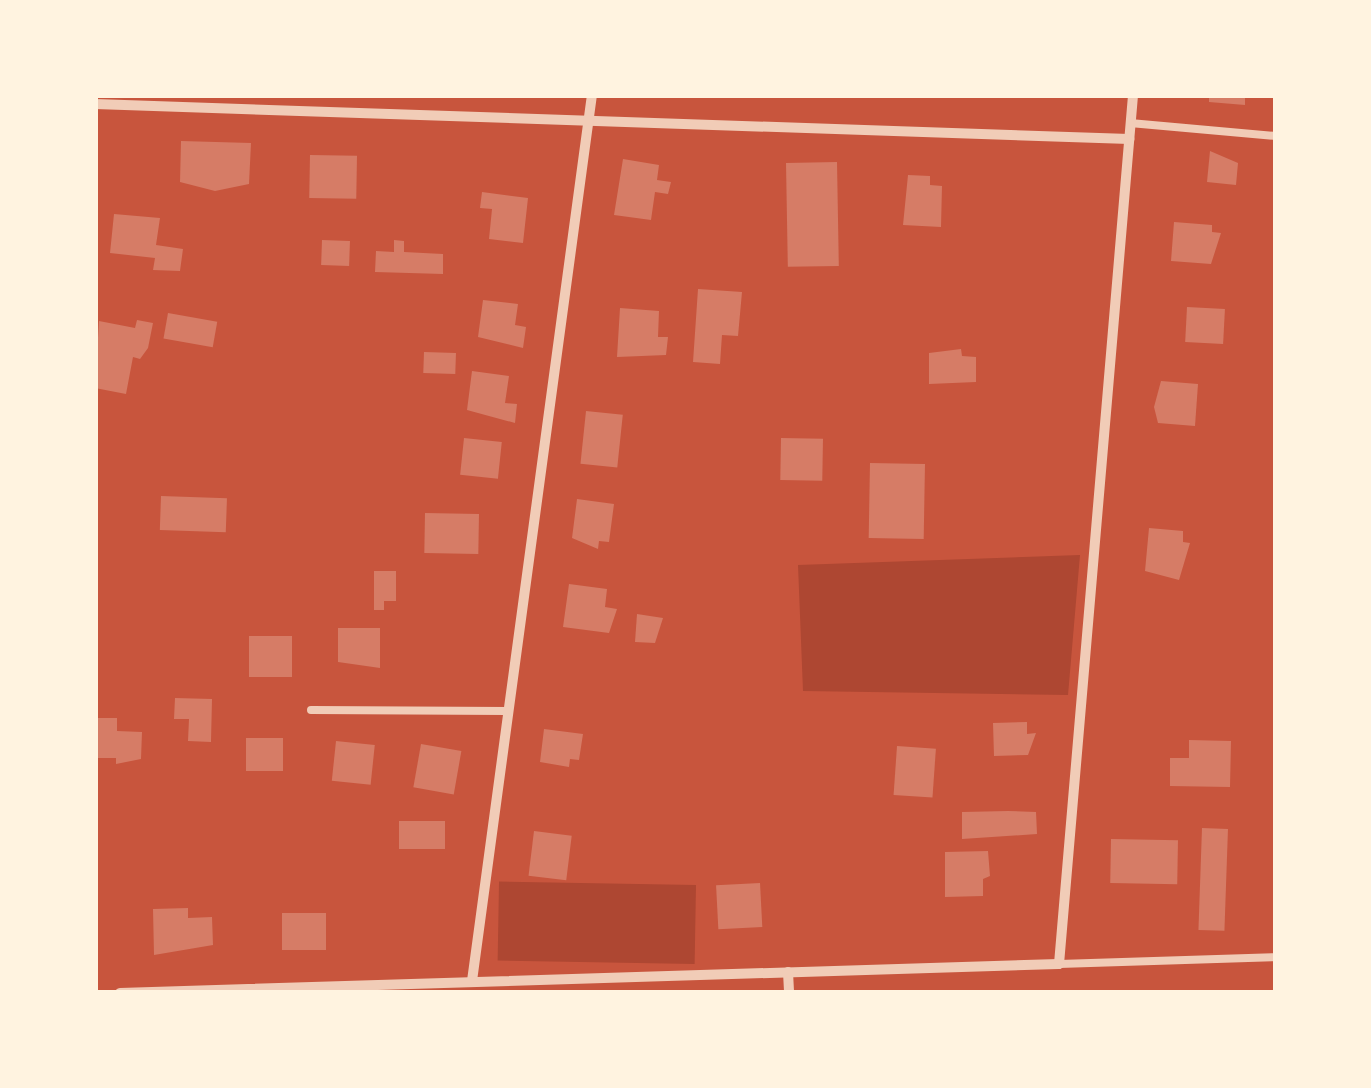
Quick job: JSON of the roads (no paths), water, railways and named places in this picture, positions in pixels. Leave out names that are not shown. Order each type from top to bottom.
[{"type":"street","points":[[472,982],[592,95]]},
{"type":"street","points":[[120,993],[1059,964],[1132,95]]},
{"type":"street","points":[[95,104],[1129,139]]},
{"type":"street","points":[[788,972],[788,993]]},
{"type":"lane","points":[[1130,123],[1276,136]]},
{"type":"lane","points":[[311,710],[508,712]]},
{"type":"lane","points":[[1059,964],[1276,957]]}]
